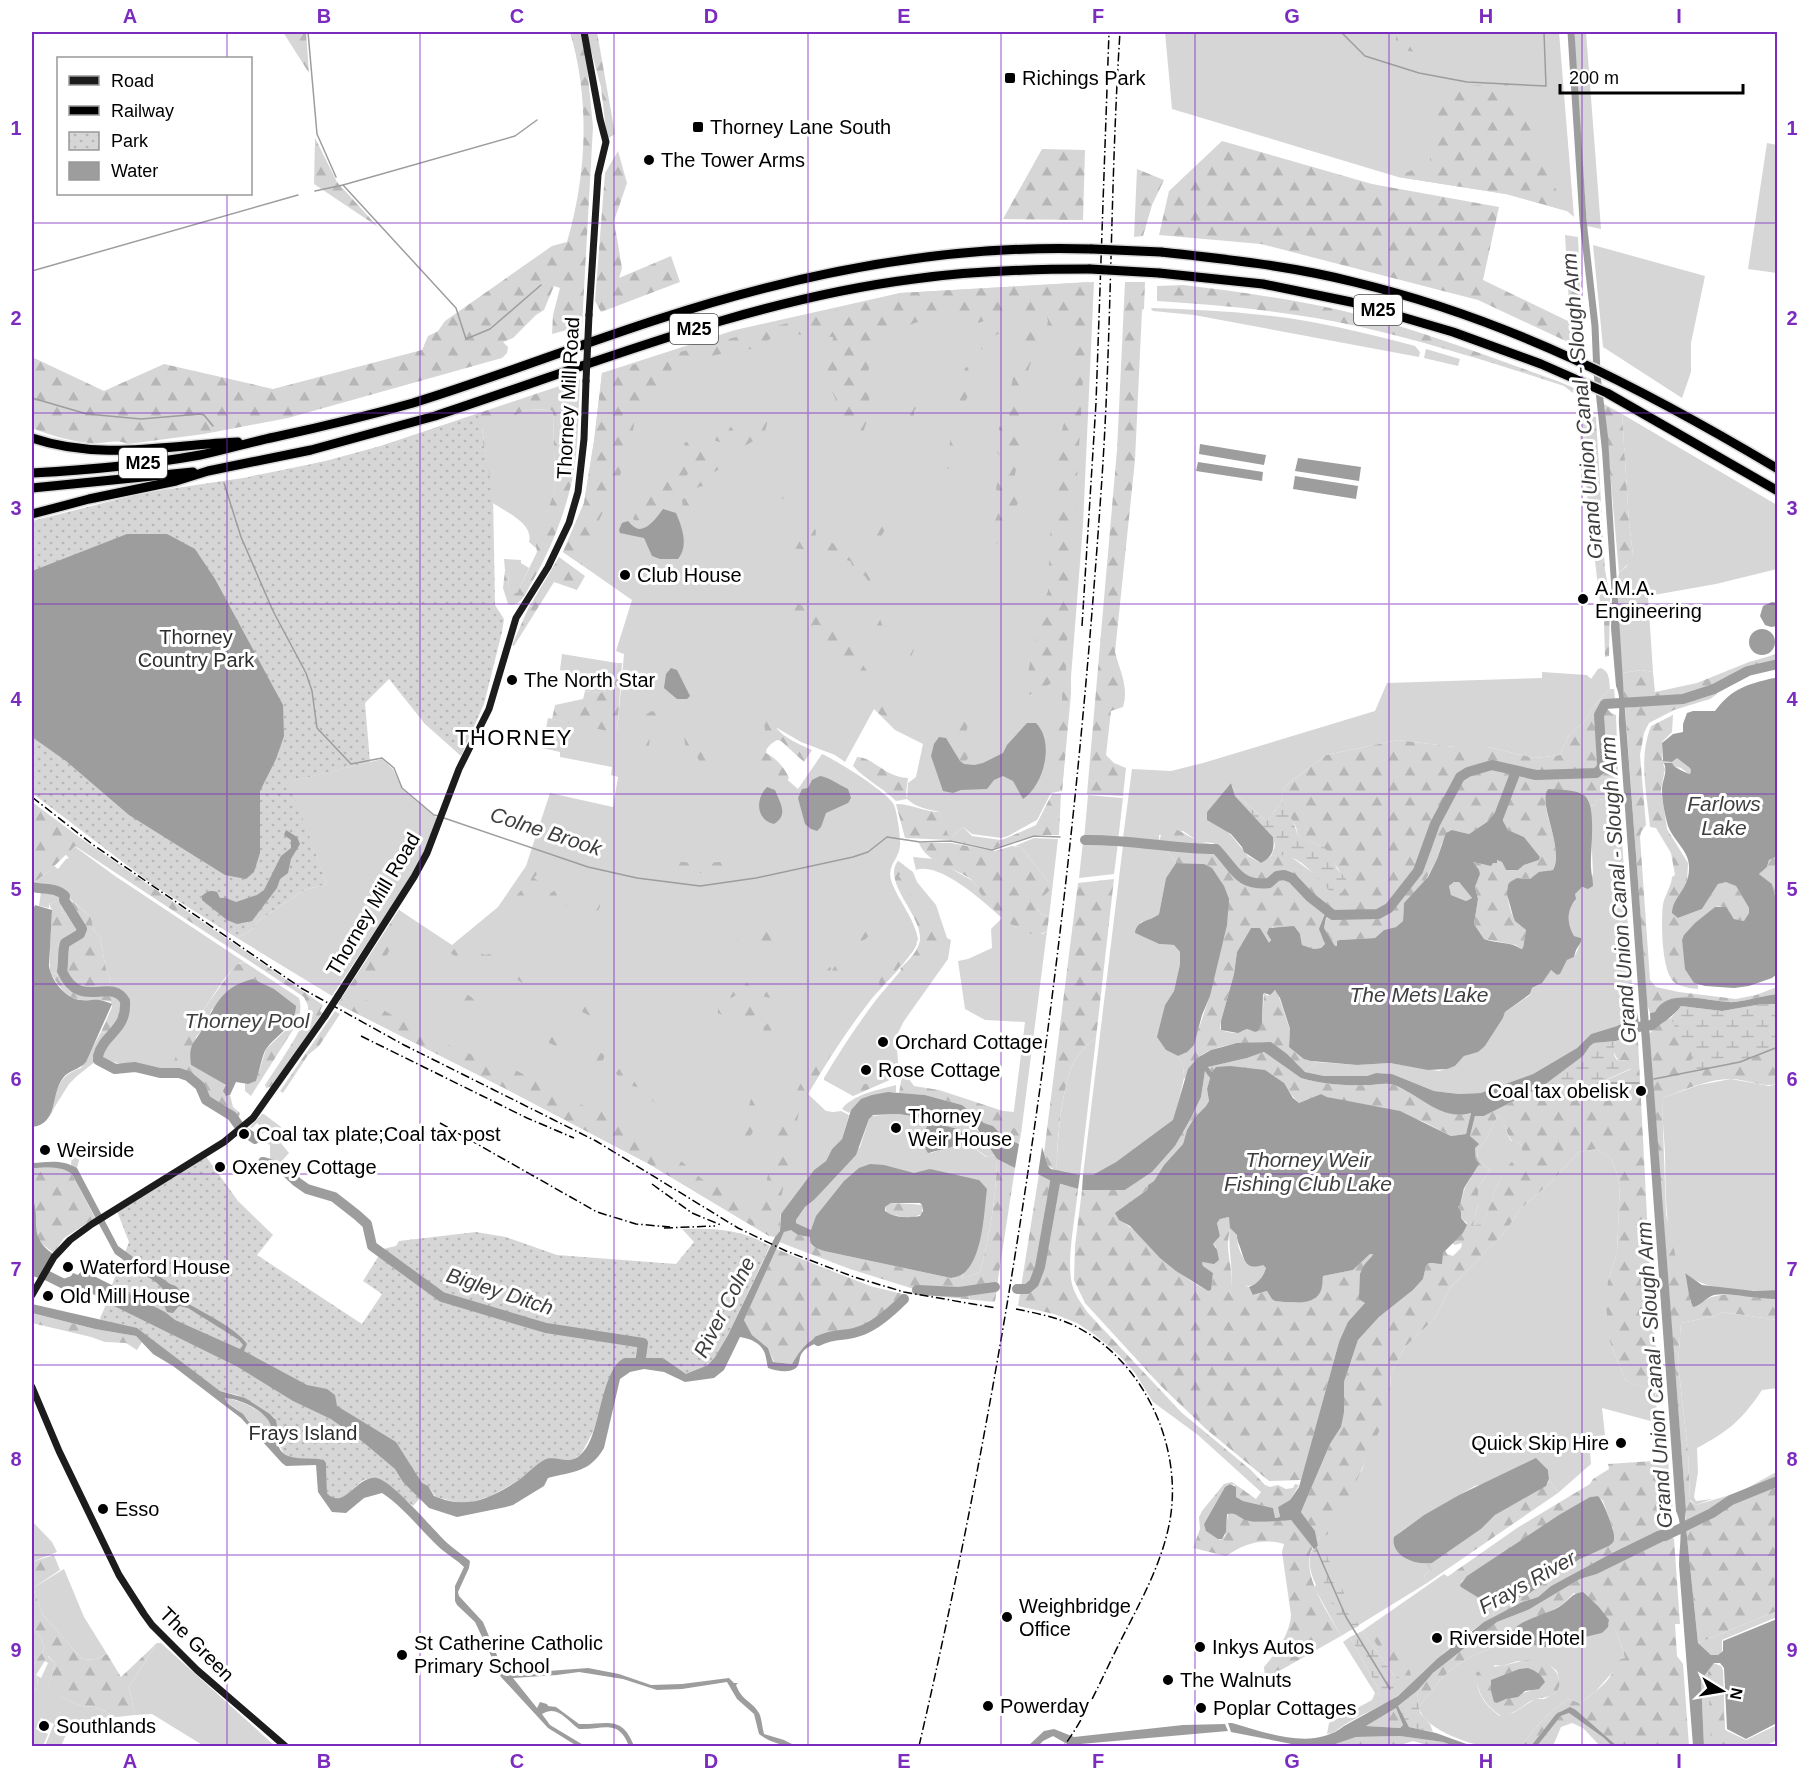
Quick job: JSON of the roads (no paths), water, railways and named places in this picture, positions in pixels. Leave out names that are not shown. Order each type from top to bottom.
[{"type":"highway","name":"M25","points":[[32,473],[85,470],[201,455],[352,419],[413,403],[671,315],[809,277],[964,253],[1060,248],[1161,252],[1265,264],[1354,282],[1461,312],[1524,336],[1605,372],[1778,469]]},
{"type":"highway","name":"M25","points":[[32,488],[208,471],[311,450],[455,409],[705,325],[822,296],[913,279],[992,272],[1090,269],[1159,273],[1263,284],[1351,302],[1454,332],[1541,364],[1607,393],[1778,491]]},
{"type":"highway","points":[[32,438],[78,449],[115,451],[252,442]]},
{"type":"highway","points":[[32,514],[89,498],[176,481],[208,471]]},
{"type":"street","name":"Thorney Mill Road","points":[[32,1295],[54,1257],[70,1240],[238,1132],[263,1106],[338,996],[427,853],[459,769],[489,709],[516,618],[548,567],[569,523],[578,492],[584,439],[598,175],[606,142],[584,32]]},
{"type":"street","name":"The Green","points":[[32,1388],[59,1451],[119,1575],[152,1625],[197,1670],[285,1746]]},
{"type":"water","points":[[1593,368],[1600,371],[1608,437],[1624,698],[1685,1518],[1698,1643],[1711,1655],[1718,1655],[1723,1651],[1723,1641],[1777,1619],[1777,1723],[1746,1739],[1727,1729],[1724,1668],[1720,1663],[1714,1663],[1701,1680],[1704,1746],[1693,1746],[1679,1565],[1680,1531],[1676,1511],[1619,701],[1611,628],[1612,598],[1602,451]]},
{"type":"water","points":[[1200,444],[1266,455],[1264,465],[1199,454]]},
{"type":"water","points":[[1298,458],[1361,467],[1359,481],[1295,471]]},
{"type":"water","points":[[1198,462],[1263,472],[1262,481],[1196,471]]},
{"type":"water","points":[[1295,476],[1358,486],[1356,499],[1293,489]]},
{"type":"water","points":[[663,509],[676,513],[680,524],[684,542],[678,559],[660,559],[652,556],[644,538],[620,533],[619,530],[622,523],[628,521],[636,528],[644,528]]},
{"type":"water","points":[[127,534],[167,534],[195,549],[215,579],[283,705],[284,736],[276,759],[260,791],[260,853],[254,872],[246,879],[225,875],[129,815],[66,761],[32,737],[32,571]]},
{"type":"water","points":[[1772,602],[1777,603],[1777,626],[1771,627],[1765,625],[1760,616],[1763,606]]},
{"type":"water","points":[[1762,629],[1771,633],[1775,642],[1771,651],[1762,655],[1753,651],[1749,642],[1753,633]]},
{"type":"water","points":[[671,668],[677,670],[690,696],[687,699],[677,699],[664,688],[666,674]]},
{"type":"water","name":"Farlows Lake","points":[[1774,678],[1778,679],[1777,856],[1769,860],[1767,867],[1759,874],[1772,884],[1777,903],[1777,974],[1749,986],[1734,988],[1705,986],[1694,983],[1685,969],[1682,940],[1684,935],[1715,907],[1726,907],[1734,919],[1744,921],[1749,908],[1736,886],[1726,882],[1718,884],[1702,909],[1678,918],[1672,913],[1675,901],[1687,881],[1689,866],[1686,855],[1668,826],[1662,794],[1664,763],[1672,763],[1689,774],[1691,771],[1677,758],[1672,762],[1663,761],[1662,743],[1673,734],[1683,732],[1687,713],[1715,711],[1721,703],[1741,688]]},
{"type":"water","points":[[1027,723],[1036,723],[1042,731],[1046,752],[1037,784],[1023,799],[1013,781],[1003,776],[994,780],[987,789],[961,790],[953,793],[943,791],[931,756],[934,744],[939,737],[946,738],[960,761],[974,765],[1003,753],[1007,745]]},
{"type":"water","points":[[820,776],[848,789],[851,798],[848,803],[826,813],[817,831],[805,824],[798,798],[802,789],[808,788],[812,780]]},
{"type":"water","points":[[1231,783],[1235,796],[1273,837],[1272,853],[1261,863],[1244,852],[1231,834],[1207,820],[1207,812]]},
{"type":"water","points":[[767,787],[775,790],[782,808],[781,817],[774,824],[764,818],[759,808],[760,797]]},
{"type":"water","name":"The Mets Lake","points":[[1548,789],[1577,792],[1585,796],[1591,809],[1593,886],[1588,889],[1582,887],[1575,894],[1576,899],[1570,908],[1569,917],[1574,936],[1581,938],[1581,942],[1574,957],[1567,960],[1560,974],[1557,975],[1551,970],[1542,983],[1532,988],[1530,994],[1505,1012],[1485,1046],[1478,1052],[1464,1056],[1455,1066],[1447,1069],[1428,1070],[1390,1063],[1357,1065],[1304,1059],[1289,1047],[1290,1029],[1275,990],[1270,995],[1264,993],[1263,995],[1262,1023],[1258,1031],[1247,1029],[1238,1033],[1221,1030],[1221,1021],[1234,974],[1237,952],[1251,928],[1260,928],[1269,943],[1271,940],[1267,933],[1269,928],[1294,926],[1300,934],[1302,945],[1314,949],[1321,948],[1325,944],[1319,929],[1326,911],[1330,914],[1326,918],[1324,928],[1335,946],[1340,940],[1375,938],[1384,930],[1396,927],[1403,921],[1404,903],[1428,877],[1446,833],[1452,830],[1469,834],[1503,807],[1502,819],[1508,830],[1524,837],[1540,857],[1539,860],[1524,865],[1518,870],[1506,870],[1502,862],[1497,860],[1497,863],[1491,866],[1473,862],[1480,874],[1475,887],[1478,899],[1474,924],[1484,939],[1523,948],[1526,930],[1515,921],[1513,916],[1507,894],[1508,885],[1517,878],[1530,879],[1539,872],[1553,870],[1556,850],[1546,796]],"holes":[[[1454,882],[1459,882],[1472,898],[1466,901],[1451,895],[1449,886]]]},
{"type":"water","points":[[286,830],[297,837],[300,844],[291,859],[288,873],[280,879],[277,888],[252,921],[237,924],[227,920],[202,900],[202,896],[211,891],[217,892],[220,898],[236,902],[257,895],[264,890],[281,856],[291,848],[291,840],[284,835]]},
{"type":"water","points":[[1176,863],[1204,864],[1212,868],[1224,886],[1229,899],[1227,925],[1210,996],[1194,1045],[1187,1052],[1178,1056],[1166,1050],[1157,1037],[1165,1005],[1174,991],[1180,964],[1180,952],[1174,945],[1159,944],[1135,933],[1138,925],[1159,914],[1166,878]]},
{"type":"water","points":[[35,905],[52,910],[49,966],[60,988],[74,999],[98,1000],[112,1004],[86,1062],[63,1078],[50,1114],[41,1125],[32,1127],[32,912]]},
{"type":"water","name":"Thorney Pool","points":[[253,979],[274,989],[296,1006],[295,1013],[289,1025],[266,1049],[256,1081],[248,1084],[236,1082],[230,1095],[226,1096],[223,1091],[226,1085],[191,1065],[191,1047],[222,996],[235,986]]},
{"type":"water","points":[[1777,994],[1777,1004],[1762,1004],[1722,1011],[1681,1006],[1671,1017],[1651,1031],[1650,1013],[1655,1012],[1670,999],[1681,997],[1735,1002]]},
{"type":"water","name":"Thorney Weir Fishing Club Lake","points":[[1638,1015],[1639,1032],[1616,1041],[1594,1043],[1583,1056],[1543,1086],[1484,1116],[1475,1116],[1470,1136],[1479,1144],[1475,1148],[1476,1160],[1479,1164],[1464,1188],[1458,1207],[1461,1218],[1467,1225],[1463,1233],[1443,1253],[1442,1264],[1429,1263],[1423,1279],[1413,1290],[1379,1317],[1358,1340],[1344,1382],[1344,1412],[1341,1427],[1330,1444],[1301,1512],[1315,1531],[1318,1546],[1314,1549],[1291,1520],[1254,1522],[1230,1513],[1227,1514],[1226,1532],[1222,1539],[1206,1531],[1204,1524],[1225,1487],[1230,1484],[1236,1487],[1236,1497],[1243,1501],[1273,1508],[1275,1518],[1280,1517],[1278,1507],[1290,1500],[1299,1487],[1339,1342],[1348,1322],[1365,1303],[1359,1299],[1360,1274],[1364,1265],[1374,1254],[1370,1254],[1353,1270],[1323,1276],[1320,1293],[1310,1301],[1275,1301],[1267,1291],[1253,1295],[1249,1287],[1260,1279],[1266,1268],[1263,1265],[1250,1266],[1247,1264],[1237,1235],[1230,1228],[1229,1217],[1220,1219],[1217,1223],[1220,1236],[1213,1244],[1219,1260],[1214,1264],[1202,1262],[1203,1266],[1213,1273],[1211,1290],[1208,1291],[1176,1271],[1160,1258],[1130,1226],[1119,1220],[1115,1213],[1147,1190],[1148,1185],[1154,1181],[1164,1165],[1183,1144],[1194,1118],[1209,1101],[1207,1089],[1210,1078],[1205,1071],[1201,1097],[1192,1116],[1175,1146],[1152,1172],[1125,1190],[1082,1190],[1083,1175],[1093,1175],[1116,1162],[1173,1120],[1188,1069],[1197,1058],[1211,1050],[1237,1043],[1271,1042],[1305,1072],[1324,1076],[1392,1074],[1434,1091],[1459,1094],[1481,1093],[1533,1074],[1577,1048],[1591,1034],[1617,1026]],"holes":[[[1264,1052],[1301,1078],[1341,1085],[1394,1085],[1431,1106],[1451,1114],[1471,1113],[1466,1134],[1451,1136],[1400,1111],[1321,1094],[1299,1103],[1284,1083],[1265,1070],[1230,1066],[1216,1067],[1212,1072],[1208,1067]]]},
{"type":"water","points":[[888,1092],[925,1095],[962,1105],[984,1123],[993,1126],[1005,1138],[1019,1144],[1015,1168],[997,1159],[977,1128],[945,1111],[919,1117],[898,1114],[873,1115],[869,1119],[856,1155],[805,1207],[796,1223],[811,1230],[816,1216],[844,1181],[859,1168],[870,1164],[884,1165],[914,1173],[930,1169],[979,1180],[987,1189],[982,1234],[975,1256],[964,1273],[951,1278],[824,1251],[812,1245],[810,1237],[798,1235],[791,1230],[784,1232],[744,1320],[752,1335],[768,1348],[773,1362],[792,1364],[811,1341],[828,1333],[829,1340],[814,1344],[804,1350],[797,1367],[787,1371],[768,1368],[763,1349],[753,1341],[740,1337],[724,1370],[714,1378],[685,1382],[664,1372],[644,1369],[630,1372],[620,1379],[604,1448],[593,1462],[580,1470],[548,1478],[544,1486],[513,1505],[457,1517],[429,1508],[403,1482],[395,1469],[331,1419],[293,1401],[238,1367],[108,1303],[83,1288],[62,1286],[73,1273],[78,1275],[82,1270],[165,1312],[175,1320],[240,1349],[243,1345],[239,1340],[188,1308],[179,1306],[173,1313],[167,1312],[164,1305],[167,1293],[157,1283],[115,1254],[72,1174],[58,1168],[32,1168],[32,1163],[55,1162],[66,1163],[77,1168],[118,1246],[177,1288],[181,1300],[235,1332],[247,1344],[244,1351],[307,1385],[327,1389],[335,1395],[337,1406],[396,1442],[422,1483],[428,1486],[434,1496],[457,1502],[468,1502],[498,1492],[519,1480],[544,1460],[555,1458],[571,1460],[582,1453],[592,1436],[611,1373],[624,1358],[663,1358],[686,1374],[708,1365],[728,1335],[780,1231],[781,1214],[814,1170],[826,1161],[832,1149],[842,1139],[851,1110],[861,1099]],"holes":[[[891,1203],[920,1203],[923,1211],[920,1216],[902,1217],[885,1211],[885,1207]]]},
{"type":"water","points":[[934,1123],[958,1129],[965,1136],[965,1141],[928,1153],[924,1143],[925,1133],[927,1126]]},
{"type":"water","points":[[1042,1147],[1051,1169],[1080,1175],[1078,1189],[1051,1181],[1038,1174]]},
{"type":"water","points":[[32,1197],[35,1205],[37,1234],[45,1247],[53,1254],[39,1278],[32,1276]]},
{"type":"water","points":[[1685,1273],[1702,1285],[1754,1291],[1777,1290],[1777,1299],[1720,1294],[1711,1296],[1693,1307]]},
{"type":"water","points":[[32,1304],[137,1328],[220,1391],[245,1398],[270,1414],[276,1420],[278,1444],[285,1454],[297,1458],[324,1460],[327,1493],[333,1498],[345,1496],[370,1478],[377,1478],[392,1487],[445,1541],[470,1561],[458,1592],[459,1596],[483,1622],[501,1665],[509,1674],[588,1668],[619,1674],[651,1685],[729,1678],[734,1683],[738,1683],[736,1685],[741,1694],[759,1713],[764,1734],[796,1746],[776,1743],[759,1734],[754,1714],[737,1699],[727,1682],[682,1689],[657,1690],[623,1679],[579,1672],[513,1678],[537,1708],[540,1702],[556,1707],[579,1724],[612,1723],[618,1725],[624,1729],[634,1746],[629,1746],[625,1737],[615,1729],[602,1727],[579,1729],[558,1712],[548,1711],[542,1714],[550,1725],[585,1746],[577,1746],[548,1728],[501,1677],[475,1622],[455,1601],[455,1586],[464,1567],[441,1549],[390,1499],[382,1493],[364,1498],[346,1513],[332,1512],[318,1492],[316,1465],[286,1466],[241,1418],[173,1366],[153,1354],[136,1336],[95,1329],[32,1313]],"holes":[[[225,1398],[243,1402],[260,1412],[268,1420],[272,1439],[256,1431],[243,1414],[227,1403]]]},
{"type":"water","points":[[1536,1458],[1548,1470],[1549,1479],[1546,1486],[1495,1515],[1481,1529],[1432,1563],[1412,1561],[1396,1550],[1394,1537],[1424,1515],[1459,1495]]},
{"type":"water","points":[[1598,1496],[1606,1509],[1614,1534],[1614,1541],[1609,1546],[1580,1559],[1528,1594],[1496,1605],[1492,1606],[1461,1587],[1460,1585],[1467,1576],[1559,1515],[1590,1497]]},
{"type":"water","points":[[1678,1525],[1676,1535],[1597,1574],[1580,1579],[1528,1610],[1497,1622],[1433,1673],[1417,1691],[1398,1706],[1409,1727],[1436,1733],[1472,1746],[1454,1746],[1443,1742],[1400,1736],[1356,1737],[1332,1745],[1302,1746],[1231,1732],[1228,1723],[1290,1738],[1304,1739],[1332,1733],[1398,1696],[1438,1658],[1484,1622],[1522,1602],[1538,1597],[1551,1586],[1657,1531]],"holes":[[[1396,1708],[1403,1725],[1400,1728],[1366,1726]]]},
{"type":"water","points":[[1583,1592],[1609,1620],[1608,1627],[1602,1633],[1541,1648],[1514,1633],[1515,1628],[1519,1625],[1559,1607],[1573,1596]]},
{"type":"water","points":[[1528,1668],[1538,1673],[1545,1682],[1539,1689],[1525,1691],[1518,1697],[1494,1702],[1491,1680],[1519,1669]]},
{"type":"water","points":[[1570,1707],[1617,1746],[1612,1746],[1569,1713],[1561,1716],[1537,1746],[1531,1746],[1556,1714]]},
{"type":"water","points":[[1225,1724],[1228,1731],[1069,1745],[1053,1736],[1038,1746],[1028,1746],[1044,1731],[1054,1729],[1074,1737],[1183,1725]]},
{"type":"waterway","points":[[308,32],[317,134],[336,177]]},
{"type":"waterway","points":[[1341,32],[1365,56],[1419,73],[1467,82],[1546,86],[1544,32]]},
{"type":"waterway","name":"Grand Union Canal - Slough Arm","points":[[1571,32],[1583,220],[1595,326],[1597,374]]},
{"type":"waterway","points":[[315,191],[515,136],[537,120]]},
{"type":"waterway","points":[[343,185],[456,308],[466,339],[490,329],[541,285]]},
{"type":"waterway","points":[[32,271],[298,195]]},
{"type":"waterway","name":"Colne Brook","points":[[32,398],[87,414],[141,419],[200,414],[204,415],[213,426]]},
{"type":"waterway","name":"Colne Brook","points":[[224,483],[241,537],[273,611],[306,673],[312,691],[317,728],[351,764],[382,758],[394,768],[402,788],[434,815],[439,816]]},
{"type":"waterway","name":"Colne Brook","points":[[1085,840],[1216,849],[1243,879],[1250,882],[1269,883],[1277,876],[1284,875],[1292,878],[1310,897],[1333,915],[1378,914],[1389,908],[1418,871],[1435,824],[1460,777],[1468,772],[1492,765],[1536,775],[1596,773],[1601,769],[1602,764],[1599,715],[1605,704],[1683,699],[1714,689],[1748,671],[1778,664]]},
{"type":"waterway","points":[[1497,821],[1516,771]]},
{"type":"waterway","name":"Colne Brook","points":[[444,818],[588,867],[637,878],[700,886],[756,878],[853,857],[868,852],[887,837],[920,842],[951,841],[992,850],[1034,836],[1060,837]]},
{"type":"waterway","name":"Bigley Ditch","points":[[32,887],[62,893],[82,929],[80,934],[64,946],[62,971],[69,983],[86,992],[119,994],[125,1001],[125,1011],[119,1026],[105,1042],[98,1056]]},
{"type":"waterway","name":"Grand Union Canal - Slough Arm","points":[[1624,1029],[1652,1025],[1661,1015]]},
{"type":"waterway","points":[[1654,1079],[1740,1062],[1778,1047]]},
{"type":"waterway","name":"Bigley Ditch","points":[[98,1060],[115,1069],[135,1067],[188,1076],[200,1086],[206,1100],[232,1116],[242,1130],[255,1139]]},
{"type":"waterway","points":[[1598,1083],[1639,1083]]},
{"type":"waterway","name":"Bigley Ditch","points":[[263,1162],[282,1168],[307,1189],[334,1197],[367,1224],[372,1246],[442,1297],[546,1328],[643,1343],[640,1364]]},
{"type":"waterway","points":[[1017,1289],[1027,1289],[1034,1283],[1040,1267],[1056,1177]]},
{"type":"waterway","name":"River Colne","points":[[32,1246],[40,1272],[64,1284],[75,1280]]},
{"type":"waterway","points":[[917,1290],[959,1292],[995,1287]]},
{"type":"waterway","name":"Bigley Ditch","points":[[818,1341],[830,1336],[855,1333],[866,1329],[884,1318],[904,1299]]},
{"type":"waterway","name":"Frays River","points":[[1665,1536],[1712,1513],[1731,1500],[1778,1481]]},
{"type":"waterway","points":[[1316,1548],[1346,1617],[1390,1689]]},
{"type":"railway","points":[[1082,626],[1096,403],[1109,32]]},
{"type":"railway","points":[[919,1746],[984,1436],[1035,1123],[1056,966],[1089,650],[1105,435],[1120,32]]},
{"type":"railway","points":[[32,797],[92,844],[301,988],[404,1045],[596,1141],[738,1228],[786,1251],[854,1277],[904,1292],[996,1308]]},
{"type":"railway","points":[[361,1036],[527,1118],[574,1138]]},
{"type":"railway","points":[[440,1123],[597,1212],[636,1224],[670,1227]]},
{"type":"railway","points":[[652,1184],[692,1213],[721,1225]]},
{"type":"railway","points":[[664,1228],[715,1226]]},
{"type":"railway","points":[[1016,1309],[1053,1317],[1073,1325],[1098,1340],[1120,1359],[1138,1382],[1153,1407],[1170,1463],[1172,1491],[1170,1520],[1161,1553],[1141,1600],[1093,1697],[1064,1746]]},
{"type":"place","name":"Richings Park","points":[[1010,78]]},
{"type":"place","name":"Thorney Lane South","points":[[698,127]]},
{"type":"place","name":"The Tower Arms","points":[[649,160]]},
{"type":"place","name":"Club House","points":[[625,575]]},
{"type":"place","name":"A.M.A. Engineering","points":[[1583,599]]},
{"type":"place","name":"The North Star","points":[[512,680]]},
{"type":"place","name":"Orchard Cottage","points":[[883,1042]]},
{"type":"place","name":"Rose Cottage","points":[[866,1070]]},
{"type":"place","name":"Coal tax obelisk","points":[[1641,1091]]},
{"type":"place","name":"Thorney Weir House","points":[[896,1128]]},
{"type":"place","name":"Coal tax plate;Coal tax post","points":[[244,1134]]},
{"type":"place","name":"Weirside","points":[[45,1150]]},
{"type":"place","name":"Oxeney Cottage","points":[[220,1167]]},
{"type":"place","name":"Waterford House","points":[[68,1267]]},
{"type":"place","name":"Old Mill House","points":[[48,1296]]},
{"type":"place","name":"Quick Skip Hire","points":[[1621,1443]]},
{"type":"place","name":"Esso","points":[[103,1509]]},
{"type":"place","name":"Weighbridge Office","points":[[1007,1617]]},
{"type":"place","name":"Riverside Hotel","points":[[1437,1638]]},
{"type":"place","name":"Inkys Autos","points":[[1200,1647]]},
{"type":"place","name":"St Catherine Catholic Primary School","points":[[402,1655]]},
{"type":"place","name":"The Walnuts","points":[[1168,1680]]},
{"type":"place","name":"Powerday","points":[[988,1706]]},
{"type":"place","name":"Poplar Cottages","points":[[1201,1708]]},
{"type":"place","name":"Southlands","points":[[44,1726]]},
{"type":"district","name":"THORNEY","points":[[514,737]]},
{"type":"park label","name":"Thorney Country Park","points":[[196,648]]},
{"type":"park label","name":"Frays Island","points":[[303,1433]]}]
